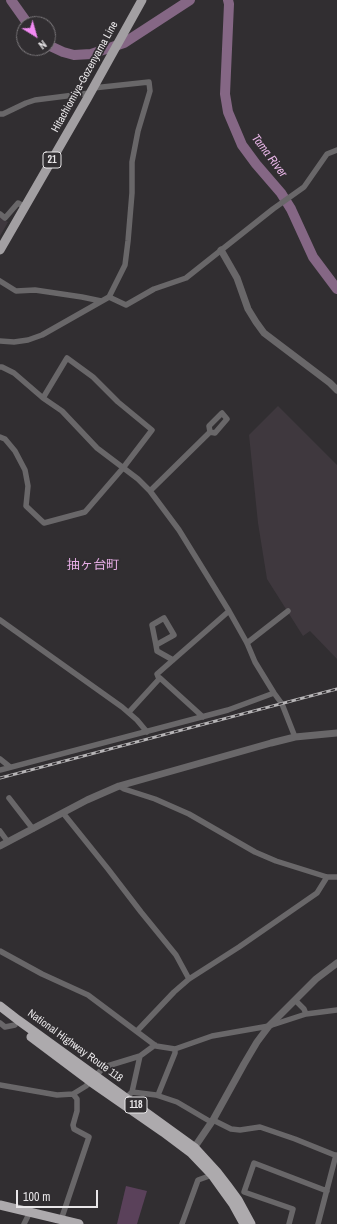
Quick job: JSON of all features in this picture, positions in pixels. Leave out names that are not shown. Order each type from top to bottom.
[{"type":"highway","name":"National Highway Route 118","points":[[0,1006],[163,1132],[193,1151],[233,1204],[244,1224]]},
{"type":"highway","name":"National Highway Route 118","points":[[0,1014],[93,1079],[129,1095],[217,1172],[238,1200],[251,1224]]},
{"type":"highway","points":[[0,1205],[79,1224]]},
{"type":"main road","name":"Hitachiomiya-Gozenyama Line","points":[[0,250],[92,91],[142,0]]},
{"type":"street","points":[[0,114],[35,100],[149,82],[150,91],[138,131],[132,162],[132,193],[125,265],[109,297],[42,334],[28,340],[14,342],[0,341]]},
{"type":"street","points":[[109,297],[126,305],[154,289],[186,278],[273,209],[304,187],[327,154],[337,150]]},
{"type":"street","points":[[0,214],[6,218],[18,203],[25,207]]},
{"type":"street","points":[[221,250],[237,278],[248,309],[264,333],[330,383],[337,390]]},
{"type":"street","points":[[0,281],[16,291],[35,290],[101,301]]},
{"type":"street","points":[[0,437],[5,439],[15,451],[25,470],[28,486],[26,506],[44,523],[85,512],[123,468],[152,430],[118,402],[93,377],[67,358],[44,398]]},
{"type":"street","points":[[0,368],[2,367],[14,373],[62,411],[97,448],[138,479],[150,491],[179,530],[229,611],[247,643],[255,662],[282,704],[295,737]]},
{"type":"street","points":[[150,491],[210,432]]},
{"type":"street","points":[[203,717],[160,678],[159,679],[157,674],[229,611]]},
{"type":"street","points":[[247,643],[288,611]]},
{"type":"street","points":[[156,645],[174,635],[164,618],[152,625],[156,645],[158,651],[173,660]]},
{"type":"street","points":[[0,620],[129,712],[147,732]]},
{"type":"street","points":[[129,712],[159,679]]},
{"type":"street","points":[[0,770],[228,710],[274,693]]},
{"type":"street","points":[[0,846],[97,795],[119,786],[271,742],[295,737],[337,732]]},
{"type":"street","points":[[0,759],[10,767]]},
{"type":"street","points":[[119,786],[155,799],[189,814],[255,852],[276,861],[327,877],[337,877]]},
{"type":"street","points":[[9,798],[33,829]]},
{"type":"street","points":[[63,813],[176,955],[189,979]]},
{"type":"street","points":[[0,831],[8,842]]},
{"type":"street","points":[[137,1031],[174,992],[189,979],[318,893],[327,877]]},
{"type":"street","points":[[0,951],[42,974],[88,995],[155,1045],[175,1049],[212,1036],[269,1026],[306,1014],[337,1010]]},
{"type":"street","points":[[193,1151],[257,1042],[269,1026],[316,979],[337,963]]},
{"type":"street","points":[[294,1000],[304,1008],[306,1014]]},
{"type":"street","points":[[0,1023],[5,1027],[15,1025]]},
{"type":"street","points":[[0,1087],[57,1095],[74,1094],[93,1079],[104,1067],[140,1056],[155,1045]]},
{"type":"street","points":[[158,1095],[175,1053],[175,1049]]},
{"type":"street","points":[[140,1056],[129,1095],[158,1095],[177,1102],[212,1121],[231,1129],[240,1130],[260,1127],[337,1155],[318,1224]]},
{"type":"street","points":[[61,1220],[89,1137],[74,1130],[73,1125],[77,1111],[77,1099],[74,1094]]},
{"type":"street","points":[[288,1224],[293,1209],[244,1192],[254,1163],[327,1191]]},
{"type":"street","points":[[182,1224],[198,1180],[212,1175]]},
{"type":"street","points":[[24,1224],[30,1212]]},
{"type":"shaded area","points":[[0,217],[8,222],[0,236]]},
{"type":"shaded area","points":[[278,406],[337,465],[337,659],[310,631],[303,636],[267,579],[258,523],[249,435]]},
{"type":"shaded area","points":[[126,1186],[147,1191],[137,1224],[117,1224]]},
{"type":"waterway","name":"Tama River","points":[[11,0],[22,16]]},
{"type":"waterway","name":"Tama River","points":[[56,49],[74,55],[91,54],[124,43],[190,0]]},
{"type":"waterway","name":"Tama River","points":[[228,0],[225,94],[228,112],[242,145],[281,193],[291,209],[313,257],[337,289]]},
{"type":"railway","points":[[0,778],[337,689]]},
{"type":"district","name":"抽ヶ台町","points":[[93,566]]}]
